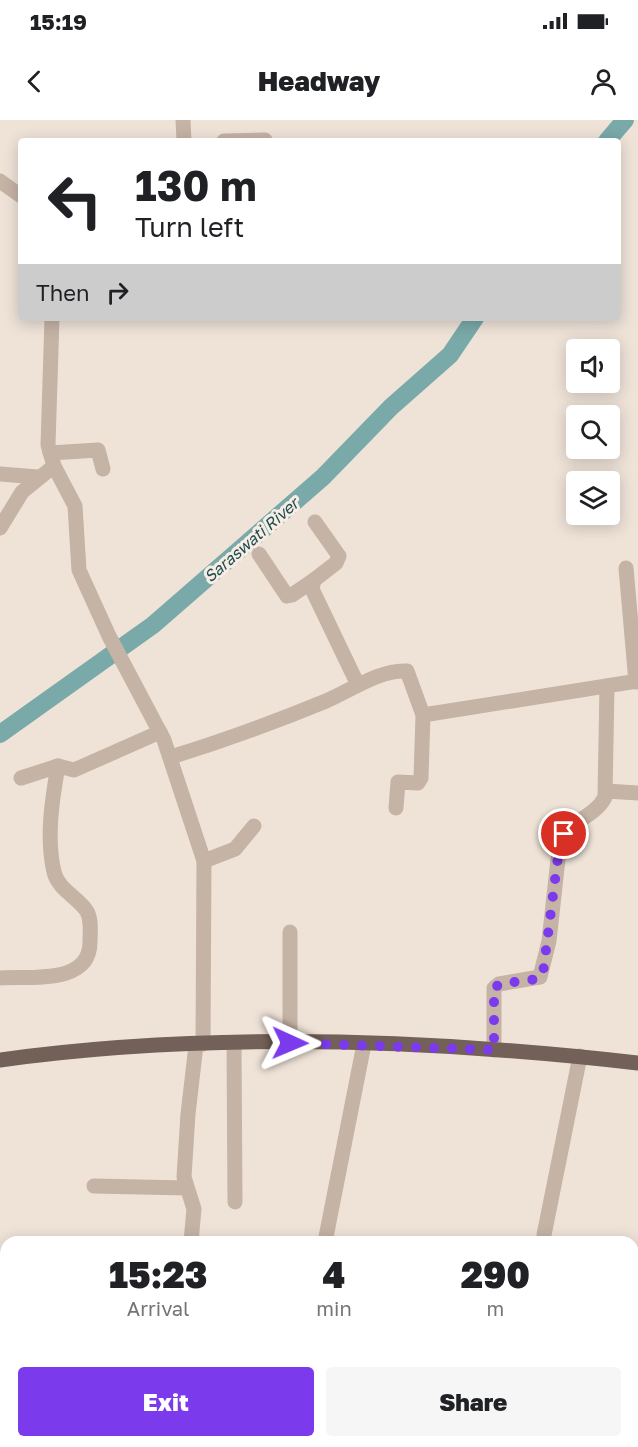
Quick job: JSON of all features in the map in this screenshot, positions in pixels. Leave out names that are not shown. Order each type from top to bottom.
[{"type":"main road","points":[[0,1060],[87,1050],[200,1044],[290,1043],[494,1050],[638,1063]]},
{"type":"street","points":[[183,120],[184,138]]},
{"type":"street","points":[[0,181],[18,194]]},
{"type":"street","points":[[52,321],[47,425],[52,460],[75,506],[79,570],[109,636],[171,757],[204,861],[200,1044],[187,1124],[184,1177],[194,1209],[191,1236]]},
{"type":"street","points":[[0,528],[10,516],[22,492],[52,460],[98,450],[103,469]]},
{"type":"street","points":[[0,474],[38,477]]},
{"type":"street","points":[[259,554],[287,596],[290,596],[336,563],[339,556],[315,522]]},
{"type":"street","points":[[423,715],[637,682],[626,568]]},
{"type":"street","points":[[314,580],[312,589],[315,597],[358,685]]},
{"type":"street","points":[[171,757],[218,742],[326,701],[358,685],[407,671],[423,715],[421,778],[418,783],[398,782],[396,808]]},
{"type":"street","points":[[494,1050],[494,988],[500,984],[537,979],[543,973],[560,841],[564,834],[601,804],[606,791],[607,686]]},
{"type":"street","points":[[21,778],[58,766],[74,770],[160,732]]},
{"type":"street","points":[[0,978],[65,974],[81,967],[88,958],[90,936],[88,913],[58,881],[54,871],[51,813],[58,766]]},
{"type":"street","points":[[606,791],[638,793]]},
{"type":"street","points":[[204,861],[236,849],[254,826]]},
{"type":"street","points":[[290,932],[290,1043]]},
{"type":"street","points":[[234,1043],[235,1202]]},
{"type":"street","points":[[326,1236],[364,1044]]},
{"type":"street","points":[[544,1235],[580,1056]]},
{"type":"street","points":[[94,1186],[187,1188]]},
{"type":"waterway","name":"Saraswati River","points":[[610,138],[625,120]]},
{"type":"waterway","name":"Saraswati River","points":[[0,734],[153,625],[323,477],[391,407],[450,355],[473,321]]},
{"type":"route","points":[[290,1043],[494,1050],[494,988],[500,984],[537,979],[543,973],[549,941],[560,841],[564,834]]}]
